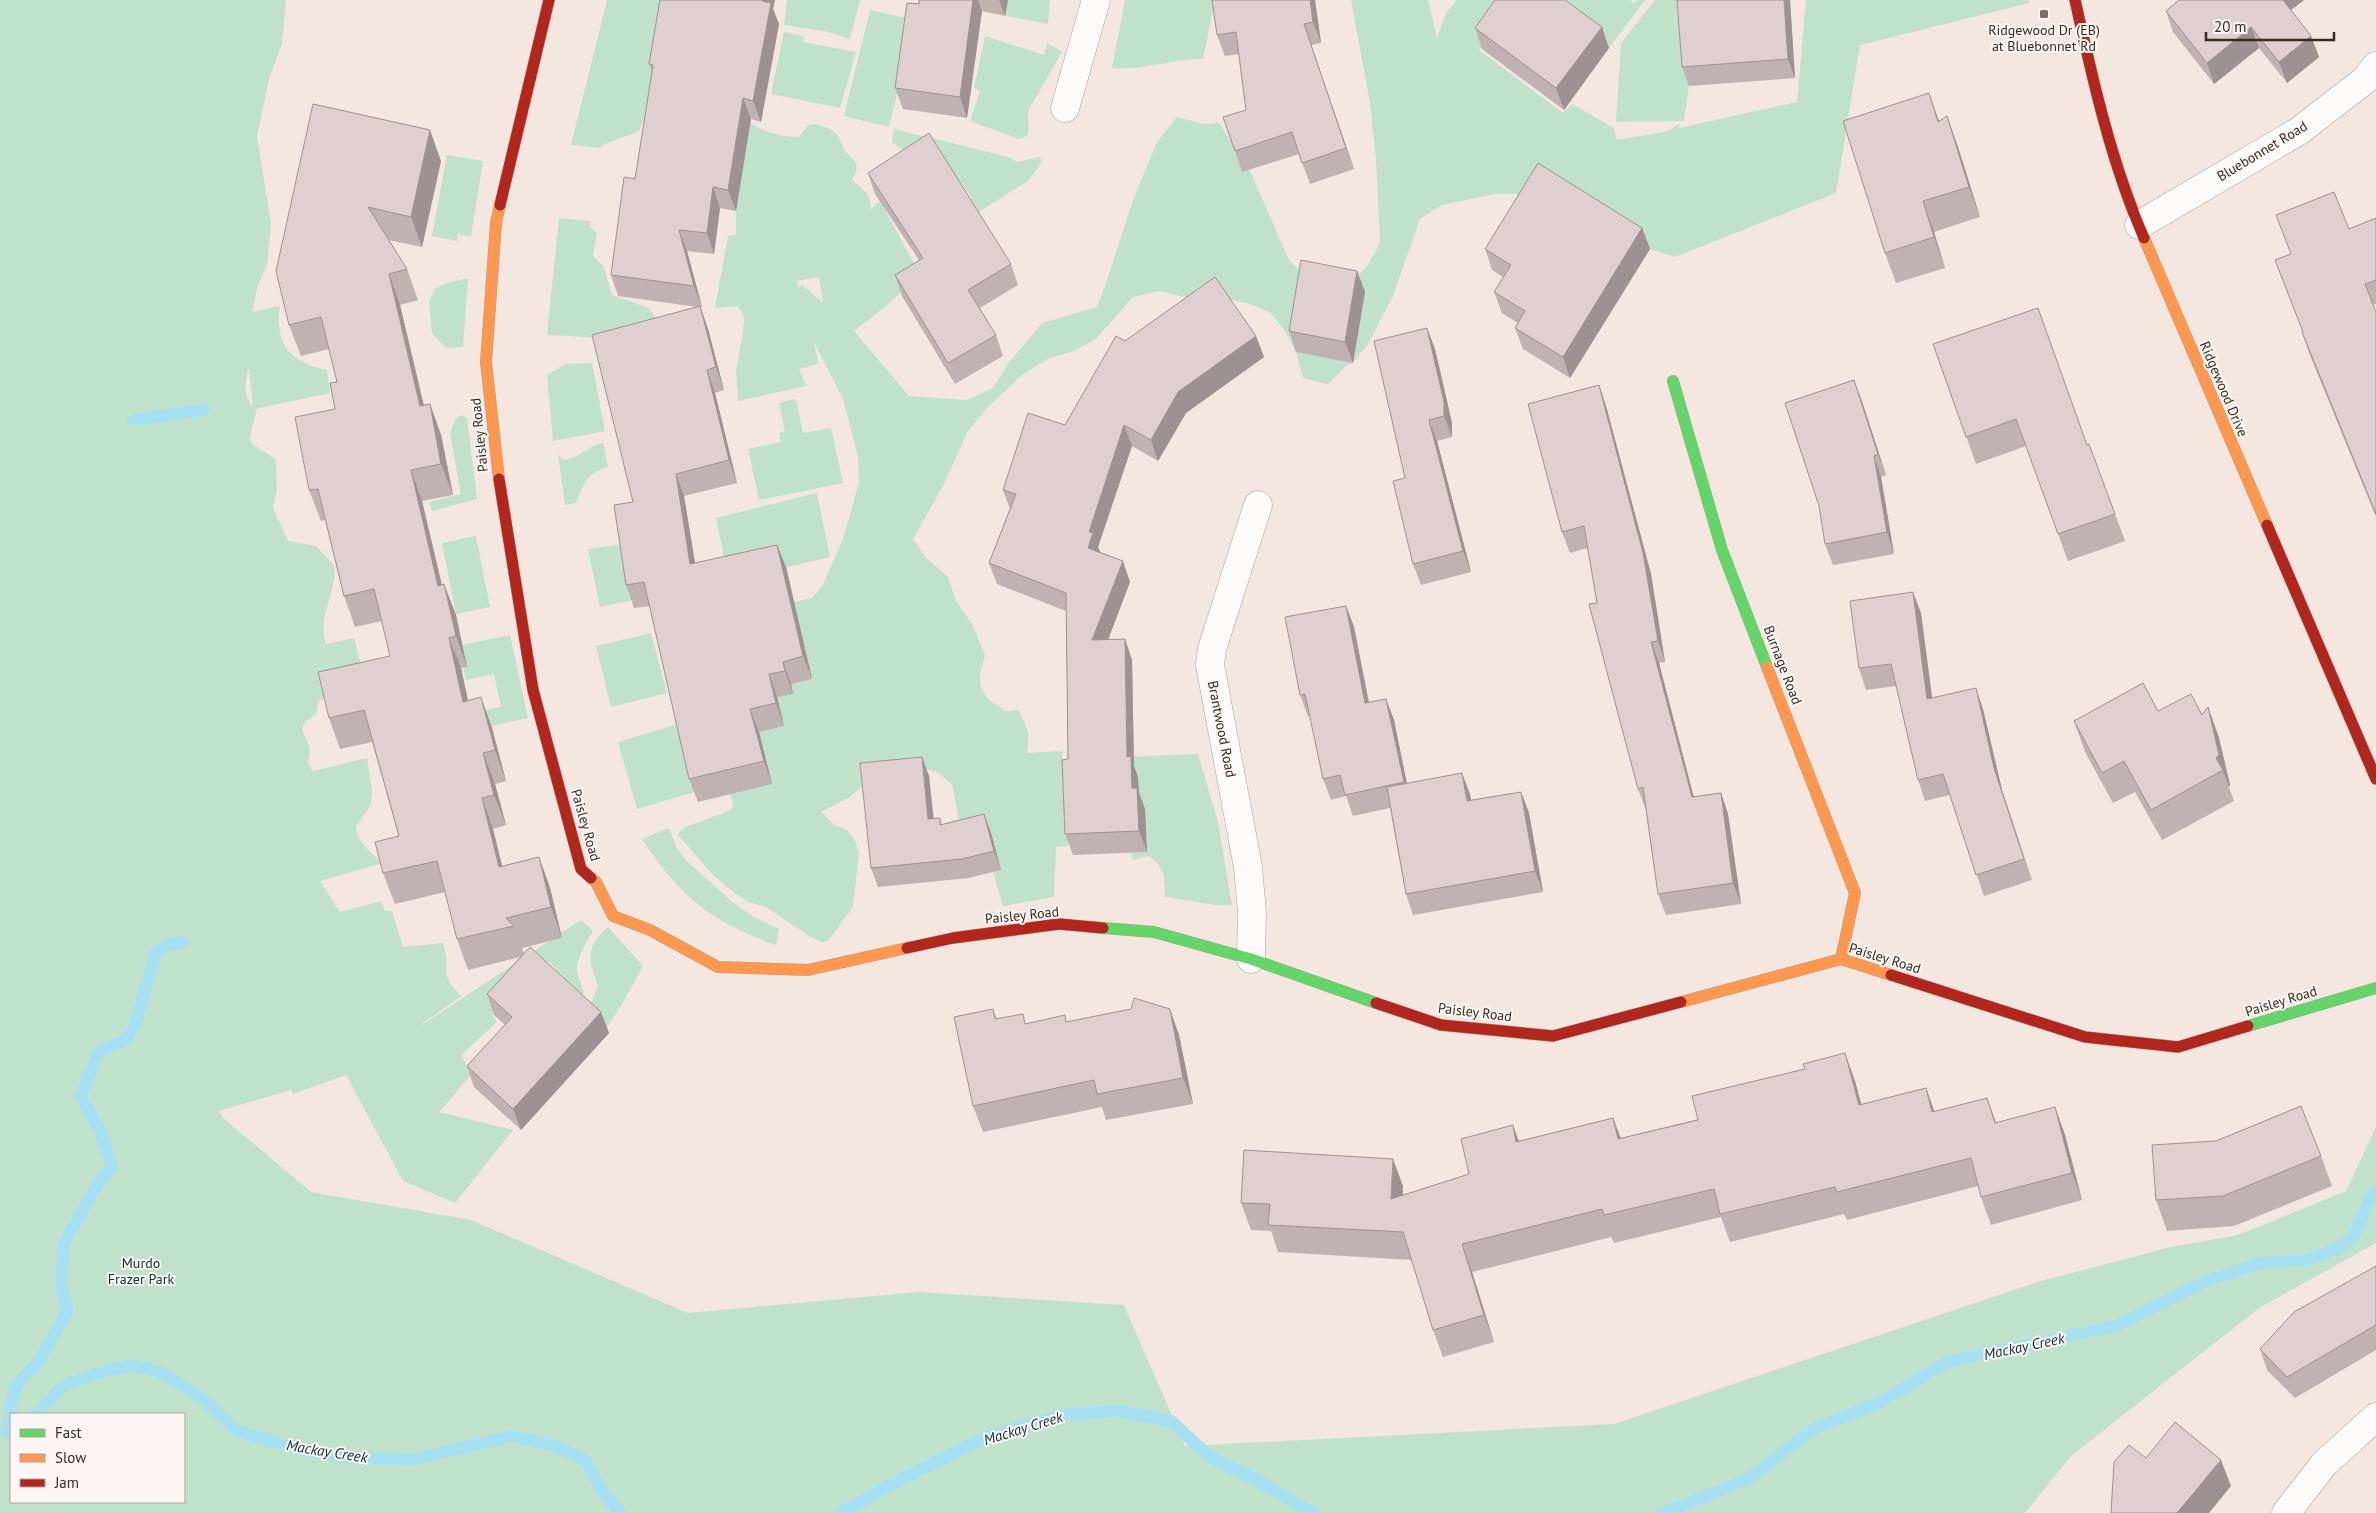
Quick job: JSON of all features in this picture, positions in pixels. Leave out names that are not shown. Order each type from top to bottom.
[{"type":"street","name":"Paisley Road","points":[[548,0],[496,223],[486,362],[501,497],[533,690],[581,869],[596,882],[613,916],[650,930],[718,967],[808,970],[953,938],[1059,924],[1154,932],[1251,959],[1441,1025],[1553,1036],[1842,959],[2085,1037],[2178,1047],[2376,988]]},
{"type":"street","points":[[1065,108],[1096,0]]},
{"type":"street","name":"Ridgewood Drive","points":[[2075,0],[2102,113],[2126,196],[2376,779]]},
{"type":"street","name":"Bluebonnet Road","points":[[2139,225],[2299,131],[2365,80],[2376,66]]},
{"type":"street","name":"Burnage Road","points":[[1673,381],[1722,550],[1855,893],[1842,959]]},
{"type":"street","name":"Brantwood Road","points":[[1251,959],[1252,913],[1248,867],[1210,666],[1212,649],[1258,506]]},
{"type":"street","points":[[2286,1513],[2324,1464],[2376,1416]]},
{"type":"green space","name":"Murdo Frazer Park","points":[[0,0],[286,0],[282,44],[269,79],[257,136],[271,224],[267,265],[258,285],[252,312],[280,306],[279,319],[282,341],[294,356],[303,362],[327,370],[330,393],[255,409],[250,439],[254,446],[276,460],[277,489],[273,508],[288,541],[316,546],[334,565],[333,586],[325,614],[324,633],[326,644],[354,638],[367,690],[319,700],[316,714],[308,719],[303,728],[310,752],[308,764],[313,771],[367,758],[372,791],[371,805],[356,827],[362,843],[383,863],[320,881],[340,912],[381,901],[385,911],[392,911],[403,947],[443,943],[447,976],[461,996],[411,1032],[581,920],[593,931],[578,961],[577,972],[584,992],[581,997],[549,961],[525,979],[492,1016],[497,1022],[461,1055],[472,1074],[439,1112],[513,1130],[455,1203],[403,1181],[346,1075],[293,1094],[291,1090],[219,1111],[223,1118],[311,1192],[471,1220],[688,1313],[918,1292],[1124,1305],[1185,1446],[1614,1424],[2041,1281],[2171,1247],[2238,1235],[2346,1191],[2376,1127],[2376,1243],[2259,1308],[2071,1456],[2025,1513],[0,1513]],"holes":[[[249,369],[253,406],[246,393]]]},
{"type":"green space","points":[[607,0],[672,0],[657,85],[639,131],[605,144],[600,148],[571,145]]},
{"type":"green space","points":[[787,0],[860,0],[850,39],[828,32],[784,25]]},
{"type":"green space","points":[[1008,0],[1050,0],[1048,24],[1002,15],[1006,10]]},
{"type":"green space","points":[[1125,0],[1215,0],[1203,59],[1180,60],[1135,68],[1112,68]]},
{"type":"green space","points":[[1351,0],[1428,0],[1437,38],[1446,13],[1457,0],[1518,0],[1479,50],[1563,113],[1572,104],[1614,128],[1617,140],[1668,131],[1679,124],[1679,128],[1797,102],[1806,0],[2029,0],[2029,3],[1860,45],[1836,193],[1675,257],[1650,249],[1526,194],[1495,194],[1442,205],[1420,219],[1393,296],[1368,344],[1353,363],[1347,365],[1328,384],[1303,378],[1296,352],[1285,331],[1270,312],[1247,303],[1222,298],[1184,297],[1159,291],[1133,297],[1097,338],[1074,351],[1048,359],[1023,374],[986,409],[968,431],[944,484],[913,539],[926,558],[948,577],[956,601],[972,624],[985,655],[980,674],[981,688],[988,699],[1005,711],[1018,710],[1027,731],[1027,753],[1062,751],[1068,846],[1056,847],[1054,897],[1003,906],[993,872],[963,841],[952,784],[935,771],[921,768],[870,779],[850,797],[821,812],[835,825],[847,830],[855,841],[859,853],[853,907],[828,941],[822,942],[809,936],[766,907],[748,902],[731,890],[713,875],[678,835],[686,827],[731,810],[733,805],[726,776],[756,610],[812,598],[823,585],[844,536],[859,482],[858,456],[843,399],[813,340],[819,364],[799,369],[806,386],[738,401],[736,370],[744,317],[738,306],[715,308],[728,236],[736,235],[736,211],[750,123],[768,132],[785,136],[799,137],[808,125],[816,124],[828,128],[837,134],[845,151],[857,164],[852,180],[868,196],[870,210],[880,201],[920,274],[885,307],[854,331],[909,396],[967,400],[993,388],[1008,364],[1042,323],[1097,307],[1133,200],[1157,142],[1177,117],[1203,124],[1219,123],[1250,171],[1289,260],[1309,281],[1347,282],[1366,268],[1380,243],[1376,159],[1370,103]],"holes":[[[819,277],[823,303],[801,284],[799,289],[797,281]]]},
{"type":"green space","points":[[1545,0],[1630,0],[1634,3],[1638,0],[1645,0],[1609,48]]},
{"type":"green space","points":[[1655,0],[1683,0],[1689,86],[1684,121],[1616,122],[1621,43]]},
{"type":"green space","points":[[870,10],[915,20],[889,127],[844,116]]},
{"type":"green space","points":[[784,32],[804,36],[803,42],[856,52],[840,108],[771,94]]},
{"type":"green space","points":[[985,36],[1044,55],[1047,43],[1062,52],[1028,111],[1029,130],[1027,136],[1019,139],[970,121],[980,91],[974,88]]},
{"type":"green space","points":[[894,129],[1009,157],[1017,162],[1039,157],[1042,161],[1029,180],[976,214],[964,203],[972,198],[960,181],[956,183],[909,155],[892,142]]},
{"type":"green space","points":[[447,155],[483,161],[471,237],[458,234],[457,241],[432,236]]},
{"type":"green space","points":[[559,218],[590,221],[590,227],[597,233],[593,256],[604,267],[612,295],[649,308],[656,319],[596,339],[547,335]]},
{"type":"green space","points":[[468,278],[463,347],[446,348],[432,333],[429,302],[435,289],[444,284]]},
{"type":"green space","points":[[592,363],[605,431],[553,441],[547,375],[565,364]]},
{"type":"green space","points":[[796,399],[803,433],[831,428],[843,483],[759,500],[748,449],[781,442],[779,433],[785,432],[779,403]]},
{"type":"green space","points":[[461,415],[467,418],[477,499],[432,511],[429,502],[461,494],[450,433],[455,420]]},
{"type":"green space","points":[[603,443],[608,467],[590,476],[576,503],[565,505],[558,454],[563,460],[569,459],[593,446]]},
{"type":"green space","points":[[817,493],[830,557],[749,576],[725,562],[716,518]]},
{"type":"green space","points":[[476,536],[490,607],[456,614],[442,543]]},
{"type":"green space","points":[[624,544],[633,600],[600,607],[588,549]]},
{"type":"green space","points":[[651,633],[667,693],[611,707],[596,646]]},
{"type":"green space","points":[[510,635],[528,718],[477,729],[473,712],[501,707],[494,674],[466,680],[463,668],[467,667],[462,645]]},
{"type":"green space","points":[[681,723],[695,792],[637,809],[618,742]]},
{"type":"green space","points":[[1198,754],[1218,822],[1232,905],[1216,905],[1165,897],[1163,874],[1158,865],[1149,856],[1133,860],[1131,853],[1147,852],[1145,809],[1122,757]]},
{"type":"green space","points":[[669,828],[677,849],[688,862],[731,901],[754,917],[779,929],[776,945],[733,927],[715,916],[684,892],[670,877],[642,839]]},
{"type":"green space","points":[[608,927],[643,966],[606,1029],[587,1010],[598,987],[592,969],[592,948],[600,934]]},
{"type":"building","points":[[660,0],[763,0],[771,3],[753,101],[743,98],[728,190],[713,187],[707,233],[679,230],[694,286],[611,275],[624,177],[635,179],[653,65],[649,64]]},
{"type":"building","points":[[919,0],[973,0],[960,97],[895,88],[907,3],[919,4]]},
{"type":"building","points":[[1212,0],[1310,0],[1313,22],[1304,24],[1346,148],[1302,163],[1292,132],[1235,151],[1223,117],[1246,110],[1236,32],[1217,35]]},
{"type":"building","points":[[1495,0],[1565,0],[1602,27],[1556,88],[1475,28]]},
{"type":"building","points":[[1677,0],[1784,0],[1788,59],[1682,67]]},
{"type":"building","points":[[2179,0],[2283,0],[2311,36],[2279,62],[2251,27],[2207,63],[2166,11]]},
{"type":"building","points":[[1929,93],[1938,122],[1947,116],[1969,187],[1923,201],[1934,237],[1885,253],[1843,121]]},
{"type":"building","points":[[313,104],[430,130],[411,217],[368,207],[407,269],[389,274],[420,406],[430,404],[441,464],[411,470],[438,586],[444,584],[456,636],[449,638],[463,702],[481,697],[495,750],[483,753],[494,795],[482,798],[499,867],[539,857],[551,907],[506,918],[514,926],[457,939],[437,861],[383,873],[375,842],[399,836],[364,710],[329,718],[318,672],[390,656],[374,589],[344,596],[318,489],[309,490],[295,417],[335,409],[330,383],[337,382],[321,317],[289,325],[276,271]]},
{"type":"building","points":[[929,133],[1011,264],[968,290],[996,335],[948,363],[895,275],[923,258],[868,173]]},
{"type":"building","points":[[1538,163],[1642,228],[1563,357],[1515,328],[1525,311],[1494,292],[1511,265],[1485,249]]},
{"type":"building","points":[[2334,192],[2349,229],[2376,218],[2376,280],[2365,284],[2376,312],[2376,514],[2302,332],[2275,260],[2291,254],[2276,215]]},
{"type":"building","points":[[1301,260],[1357,271],[1345,342],[1289,331]]},
{"type":"building","points":[[1215,277],[1256,336],[1178,392],[1151,440],[1124,425],[1089,532],[1093,533],[1088,548],[1123,561],[1092,640],[1125,639],[1127,757],[1131,756],[1132,788],[1137,788],[1139,831],[1065,834],[1062,760],[1068,759],[1066,593],[989,563],[1016,494],[1003,490],[1028,413],[1065,425],[1116,336],[1125,341]]},
{"type":"building","points":[[700,306],[716,367],[707,370],[729,460],[676,474],[690,564],[777,545],[803,656],[783,662],[785,671],[769,674],[776,703],[750,709],[764,761],[689,779],[644,582],[626,585],[614,505],[633,502],[592,335]]},
{"type":"building","points":[[2038,308],[2087,445],[2089,444],[2115,514],[2058,534],[2016,419],[1966,437],[1933,344]]},
{"type":"building","points":[[1427,328],[1444,402],[1444,416],[1429,420],[1463,551],[1413,564],[1393,481],[1405,478],[1374,341]]},
{"type":"building","points":[[1854,380],[1878,454],[1874,456],[1887,532],[1825,544],[1819,506],[1785,403]]},
{"type":"building","points":[[1599,385],[1643,553],[1658,641],[1651,642],[1692,797],[1721,793],[1733,883],[1658,894],[1643,787],[1638,789],[1589,604],[1597,603],[1584,526],[1562,532],[1528,404]]},
{"type":"building","points":[[1913,592],[1927,699],[1976,688],[1994,768],[2024,859],[1976,875],[1943,774],[1918,780],[1891,664],[1859,668],[1850,601]]},
{"type":"building","points":[[1346,606],[1365,703],[1386,699],[1404,782],[1345,795],[1340,775],[1323,779],[1305,694],[1300,695],[1285,617]]},
{"type":"building","points":[[2143,683],[2158,711],[2191,694],[2202,715],[2208,707],[2219,755],[2216,758],[2223,770],[2151,810],[2124,761],[2102,773],[2074,721]]},
{"type":"building","points":[[922,757],[928,819],[940,818],[940,825],[984,814],[994,851],[962,859],[871,868],[860,763]]},
{"type":"building","points":[[1462,773],[1467,801],[1521,792],[1535,871],[1406,894],[1387,787]]},
{"type":"building","points":[[530,947],[601,1012],[513,1109],[467,1066],[512,1017],[487,994]]},
{"type":"building","points":[[1134,998],[1170,1009],[1183,1078],[1097,1094],[1094,1080],[973,1106],[954,1017],[993,1009],[995,1019],[1023,1014],[1025,1024],[1065,1015],[1066,1022],[1131,1009]]},
{"type":"building","points":[[1845,1053],[1859,1105],[1926,1088],[1932,1112],[1987,1098],[1995,1123],[2055,1107],[2072,1173],[1981,1197],[1971,1158],[1837,1192],[1835,1187],[1720,1214],[1714,1189],[1604,1215],[1602,1209],[1462,1244],[1484,1315],[1433,1330],[1403,1232],[1268,1225],[1270,1204],[1241,1203],[1244,1150],[1393,1159],[1391,1199],[1469,1174],[1461,1139],[1513,1125],[1516,1142],[1613,1118],[1618,1139],[1698,1120],[1692,1096],[1805,1069],[1803,1064]]},
{"type":"building","points":[[2301,1106],[2321,1156],[2223,1196],[2156,1200],[2152,1145],[2216,1141]]},
{"type":"building","points":[[2376,1266],[2376,1325],[2287,1377],[2260,1349],[2294,1312]]},
{"type":"building","points":[[2175,1422],[2221,1460],[2177,1513],[2111,1513],[2114,1462],[2129,1445],[2146,1458]]},
{"type":"waterway","points":[[133,420],[204,410]]},
{"type":"waterway","points":[[10,1413],[15,1387],[40,1360],[68,1310],[61,1286],[64,1243],[96,1187],[112,1166],[100,1130],[81,1097],[99,1051],[125,1040],[135,1026],[156,951],[167,945],[183,942]]},
{"type":"waterway","name":"Mackay Creek","points":[[1663,1513],[1748,1479],[1814,1429],[1880,1402],[1947,1362],[2116,1326],[2205,1282],[2259,1263],[2306,1260],[2337,1249],[2353,1238],[2371,1196],[2376,1191]]},
{"type":"waterway","name":"Mackay Creek","points":[[37,1413],[63,1386],[98,1373],[132,1365],[160,1372],[202,1398],[237,1431],[303,1450],[354,1458],[415,1459],[513,1436],[558,1447],[585,1460],[604,1494],[621,1513]]},
{"type":"waterway","name":"Mackay Creek","points":[[840,1513],[894,1483],[989,1436],[1060,1415],[1120,1411],[1171,1421],[1210,1457],[1257,1480],[1313,1513]]},
{"type":"waterway","points":[[7,1433],[10,1416]]},
{"type":"traffic: fast","points":[[1673,381],[1722,550],[1767,667]]},
{"type":"traffic: fast","points":[[1103,928],[1154,932],[1251,959],[1376,1003]]},
{"type":"traffic: fast","points":[[2248,1026],[2376,988]]},
{"type":"traffic: slow","points":[[499,479],[486,362],[496,223],[500,205]]},
{"type":"traffic: slow","points":[[2144,238],[2267,525]]},
{"type":"traffic: slow","points":[[1767,667],[1855,893],[1841,959]]},
{"type":"traffic: slow","points":[[591,878],[596,882],[613,916],[650,930],[718,967],[808,970],[907,948]]},
{"type":"traffic: slow","points":[[1681,1002],[1841,959],[1891,975]]},
{"type":"traffic: jam","points":[[500,205],[549,0]]},
{"type":"traffic: jam","points":[[2075,0],[2112,151],[2144,238]]},
{"type":"traffic: jam","points":[[499,479],[533,690],[581,869],[591,878]]},
{"type":"traffic: jam","points":[[2267,525],[2376,779]]},
{"type":"traffic: jam","points":[[907,948],[953,938],[1059,924],[1103,928]]},
{"type":"traffic: jam","points":[[1891,975],[2085,1037],[2178,1047],[2248,1026]]},
{"type":"traffic: jam","points":[[1376,1003],[1441,1025],[1553,1036],[1681,1002]]},
{"type":"place","name":"Ridgewood Dr (EB) at Bluebonnet Rd","points":[[2044,14]]}]
